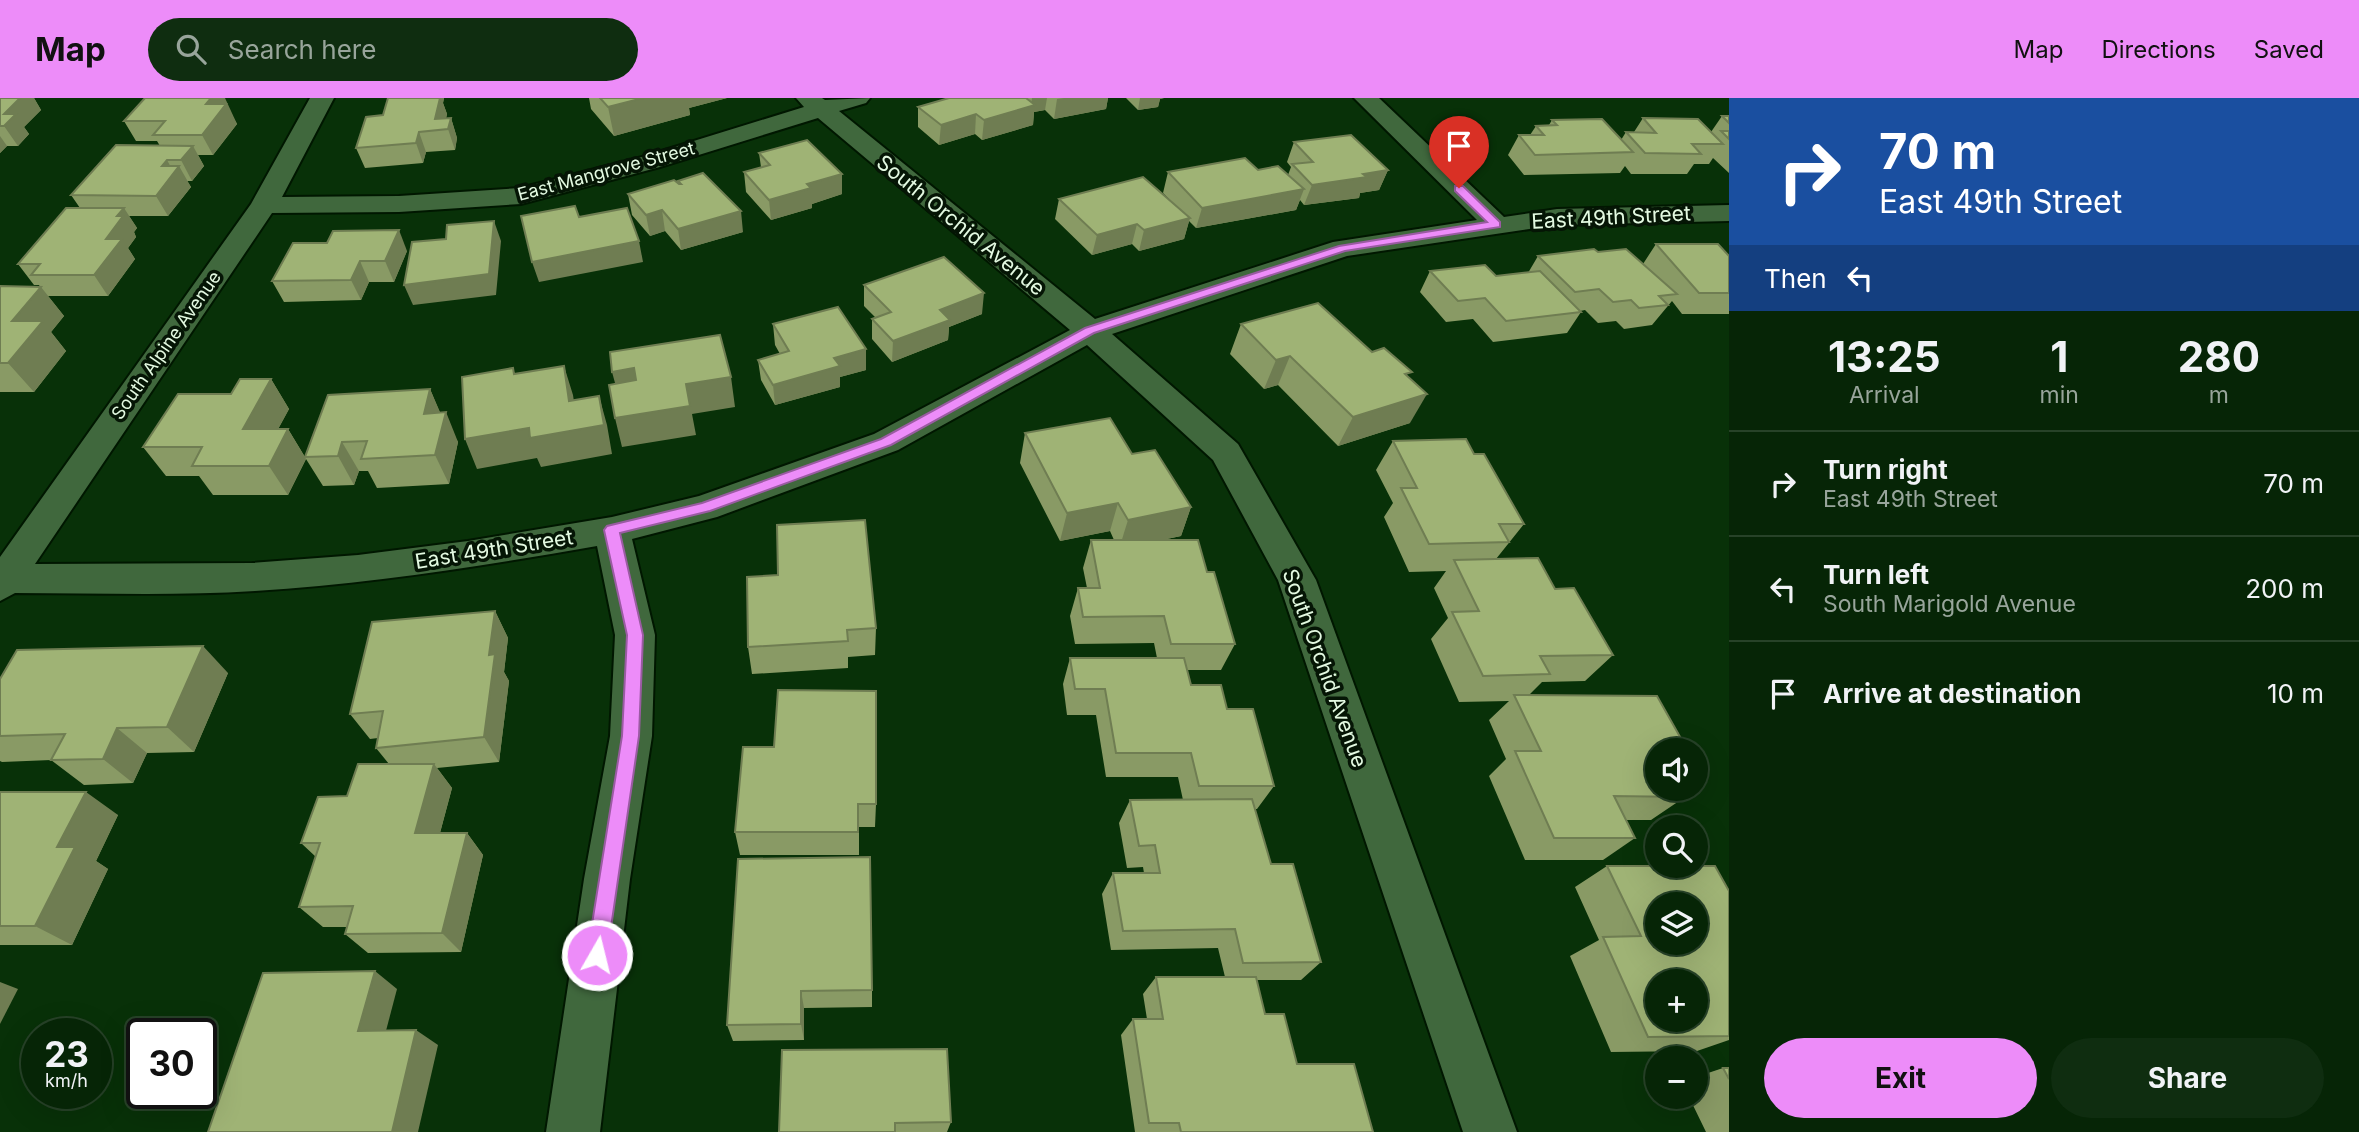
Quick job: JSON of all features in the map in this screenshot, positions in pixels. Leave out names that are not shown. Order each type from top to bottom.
[{"type":"street","name":"South Alpine Avenue","points":[[2,581],[264,205],[322,98]]},
{"type":"street","name":"East Mangrove Street","points":[[264,205],[399,204],[521,196],[651,162],[814,104],[858,98]]},
{"type":"street","points":[[1366,98],[1496,224]]},
{"type":"street","name":"South Orchid Avenue","points":[[814,104],[1090,331],[1226,452],[1297,580],[1490,1132]]},
{"type":"street","name":"East 49th Street","points":[[2,581],[252,577],[358,569],[468,555],[612,530],[704,508],[886,442],[1090,331],[1343,248],[1557,217],[1729,213]]},
{"type":"street","points":[[573,1132],[607,879],[631,736],[635,635],[612,530]]},
{"type":"building","points":[[0,98],[20,98],[4,114],[16,114],[4,126],[0,126]]},
{"type":"building","points":[[145,98],[211,98],[206,104],[226,104],[202,135],[153,135],[165,121],[124,121]]},
{"type":"building","points":[[388,98],[440,98],[435,119],[451,118],[448,129],[419,132],[416,143],[356,148],[366,117],[383,115]]},
{"type":"building","points":[[600,98],[643,98],[608,107]]},
{"type":"building","points":[[949,98],[1026,98],[1035,105],[984,120],[976,114],[941,125],[918,107]]},
{"type":"building","points":[[1643,118],[1698,119],[1723,144],[1692,144],[1701,154],[1645,153],[1626,132],[1656,133]]},
{"type":"building","points":[[1602,119],[1633,152],[1535,155],[1519,135],[1544,135],[1536,126],[1557,125],[1552,120]]},
{"type":"building","points":[[1721,131],[1729,131],[1729,139]]},
{"type":"building","points":[[1351,135],[1388,170],[1363,174],[1367,177],[1312,185],[1292,164],[1313,162],[1294,142]]},
{"type":"building","points":[[807,140],[842,174],[807,184],[811,188],[769,200],[744,172],[770,165],[759,153]]},
{"type":"building","points":[[116,145],[193,146],[181,160],[167,160],[162,166],[179,166],[156,196],[71,195]]},
{"type":"building","points":[[1245,158],[1258,170],[1278,166],[1304,189],[1202,208],[1168,172]]},
{"type":"building","points":[[703,173],[741,211],[678,229],[662,210],[646,215],[628,194],[674,180],[681,184],[678,181]]},
{"type":"building","points":[[1143,177],[1190,218],[1144,230],[1137,224],[1097,235],[1059,199]]},
{"type":"building","points":[[575,206],[579,217],[627,208],[639,241],[532,262],[521,216]]},
{"type":"building","points":[[66,208],[124,208],[117,216],[123,216],[106,239],[122,239],[94,275],[31,275],[40,264],[18,264]]},
{"type":"building","points":[[494,221],[489,274],[404,285],[412,242],[446,239],[447,225]]},
{"type":"building","points":[[399,230],[385,261],[360,261],[351,280],[272,281],[293,243],[327,243],[333,231]]},
{"type":"building","points":[[1656,244],[1718,244],[1729,256],[1729,293],[1699,293]]},
{"type":"building","points":[[1594,249],[1598,252],[1626,249],[1677,294],[1659,296],[1668,305],[1639,308],[1631,300],[1613,302],[1599,289],[1575,292],[1538,256]]},
{"type":"building","points":[[944,257],[984,293],[940,310],[950,320],[893,341],[872,319],[891,312],[864,285]]},
{"type":"building","points":[[1485,265],[1496,276],[1540,271],[1581,312],[1506,321],[1485,298],[1458,301],[1430,271]]},
{"type":"building","points":[[0,286],[41,287],[12,321],[43,321],[8,363],[0,363]]},
{"type":"building","points":[[1318,303],[1372,352],[1384,348],[1412,372],[1405,374],[1427,394],[1353,417],[1290,356],[1276,360],[1241,324]]},
{"type":"building","points":[[838,307],[866,349],[834,358],[840,366],[773,385],[758,360],[789,351],[773,324]]},
{"type":"building","points":[[720,335],[731,377],[686,384],[690,406],[615,418],[609,385],[636,380],[634,368],[612,372],[610,352]]},
{"type":"building","points":[[564,366],[569,401],[599,396],[604,425],[530,438],[529,428],[465,439],[462,377],[513,368],[514,374]]},
{"type":"building","points":[[240,379],[271,379],[243,429],[288,429],[269,466],[192,466],[202,447],[143,447],[178,394],[231,394]]},
{"type":"building","points":[[430,389],[424,414],[446,412],[435,455],[361,459],[367,441],[342,442],[338,456],[305,457],[328,395]]},
{"type":"building","points":[[1110,418],[1132,454],[1155,450],[1191,507],[1128,520],[1118,503],[1067,513],[1025,433]]},
{"type":"building","points":[[1466,439],[1474,454],[1484,454],[1524,524],[1499,524],[1509,542],[1429,544],[1401,488],[1417,488],[1393,441]]},
{"type":"building","points":[[865,520],[876,628],[847,630],[848,641],[748,647],[747,577],[778,575],[777,525]]},
{"type":"building","points":[[1091,540],[1198,540],[1207,572],[1214,572],[1235,644],[1171,644],[1164,616],[1083,617],[1078,588],[1100,588]]},
{"type":"building","points":[[1538,558],[1555,589],[1574,588],[1613,655],[1540,656],[1550,674],[1483,676],[1452,612],[1479,611],[1454,560]]},
{"type":"building","points":[[495,611],[489,655],[495,654],[484,737],[376,748],[383,711],[350,714],[372,622]]},
{"type":"building","points":[[203,646],[167,727],[117,728],[103,759],[51,760],[65,734],[0,736],[0,679],[17,650]]},
{"type":"building","points":[[1070,658],[1184,658],[1191,685],[1221,685],[1227,709],[1253,709],[1274,786],[1199,786],[1191,753],[1116,753],[1105,689],[1075,689]]},
{"type":"building","points":[[778,690],[876,691],[876,804],[858,804],[858,832],[735,832],[743,747],[774,747]]},
{"type":"building","points":[[1514,695],[1657,696],[1681,738],[1645,738],[1645,796],[1614,796],[1635,838],[1554,838],[1515,751],[1541,751]]},
{"type":"building","points":[[358,764],[434,764],[415,833],[467,833],[442,933],[345,934],[353,906],[299,907],[320,843],[301,843],[318,797],[347,796]]},
{"type":"building","points":[[0,792],[86,792],[57,847],[75,847],[35,926],[0,926]]},
{"type":"building","points":[[1252,799],[1271,864],[1293,864],[1321,962],[1243,963],[1235,929],[1123,931],[1113,873],[1160,873],[1155,845],[1139,846],[1130,800]]},
{"type":"building","points":[[870,857],[872,990],[801,991],[801,1024],[727,1025],[738,859]]},
{"type":"building","points":[[1607,866],[1645,866],[1645,878],[1708,878],[1708,866],[1715,866],[1729,891],[1729,1036],[1648,1037],[1646,1032],[1708,1032],[1708,969],[1645,969],[1645,1030],[1603,937],[1641,936]]},
{"type":"building","points":[[375,971],[358,1031],[416,1030],[392,1132],[208,1132],[263,973]]},
{"type":"building","points":[[1156,977],[1256,977],[1265,1014],[1284,1014],[1297,1064],[1354,1064],[1373,1132],[1181,1132],[1179,1123],[1149,1123],[1133,1019],[1163,1019]]},
{"type":"building","points":[[947,1049],[951,1122],[895,1123],[895,1132],[779,1132],[782,1050]]},
{"type":"building","points":[[1723,1068],[1729,1068],[1729,1079]]},
{"type":"route","points":[[597,955],[631,736],[635,635],[612,530],[704,508],[886,442],[1090,331],[1343,248],[1496,224],[1459,188]]}]
